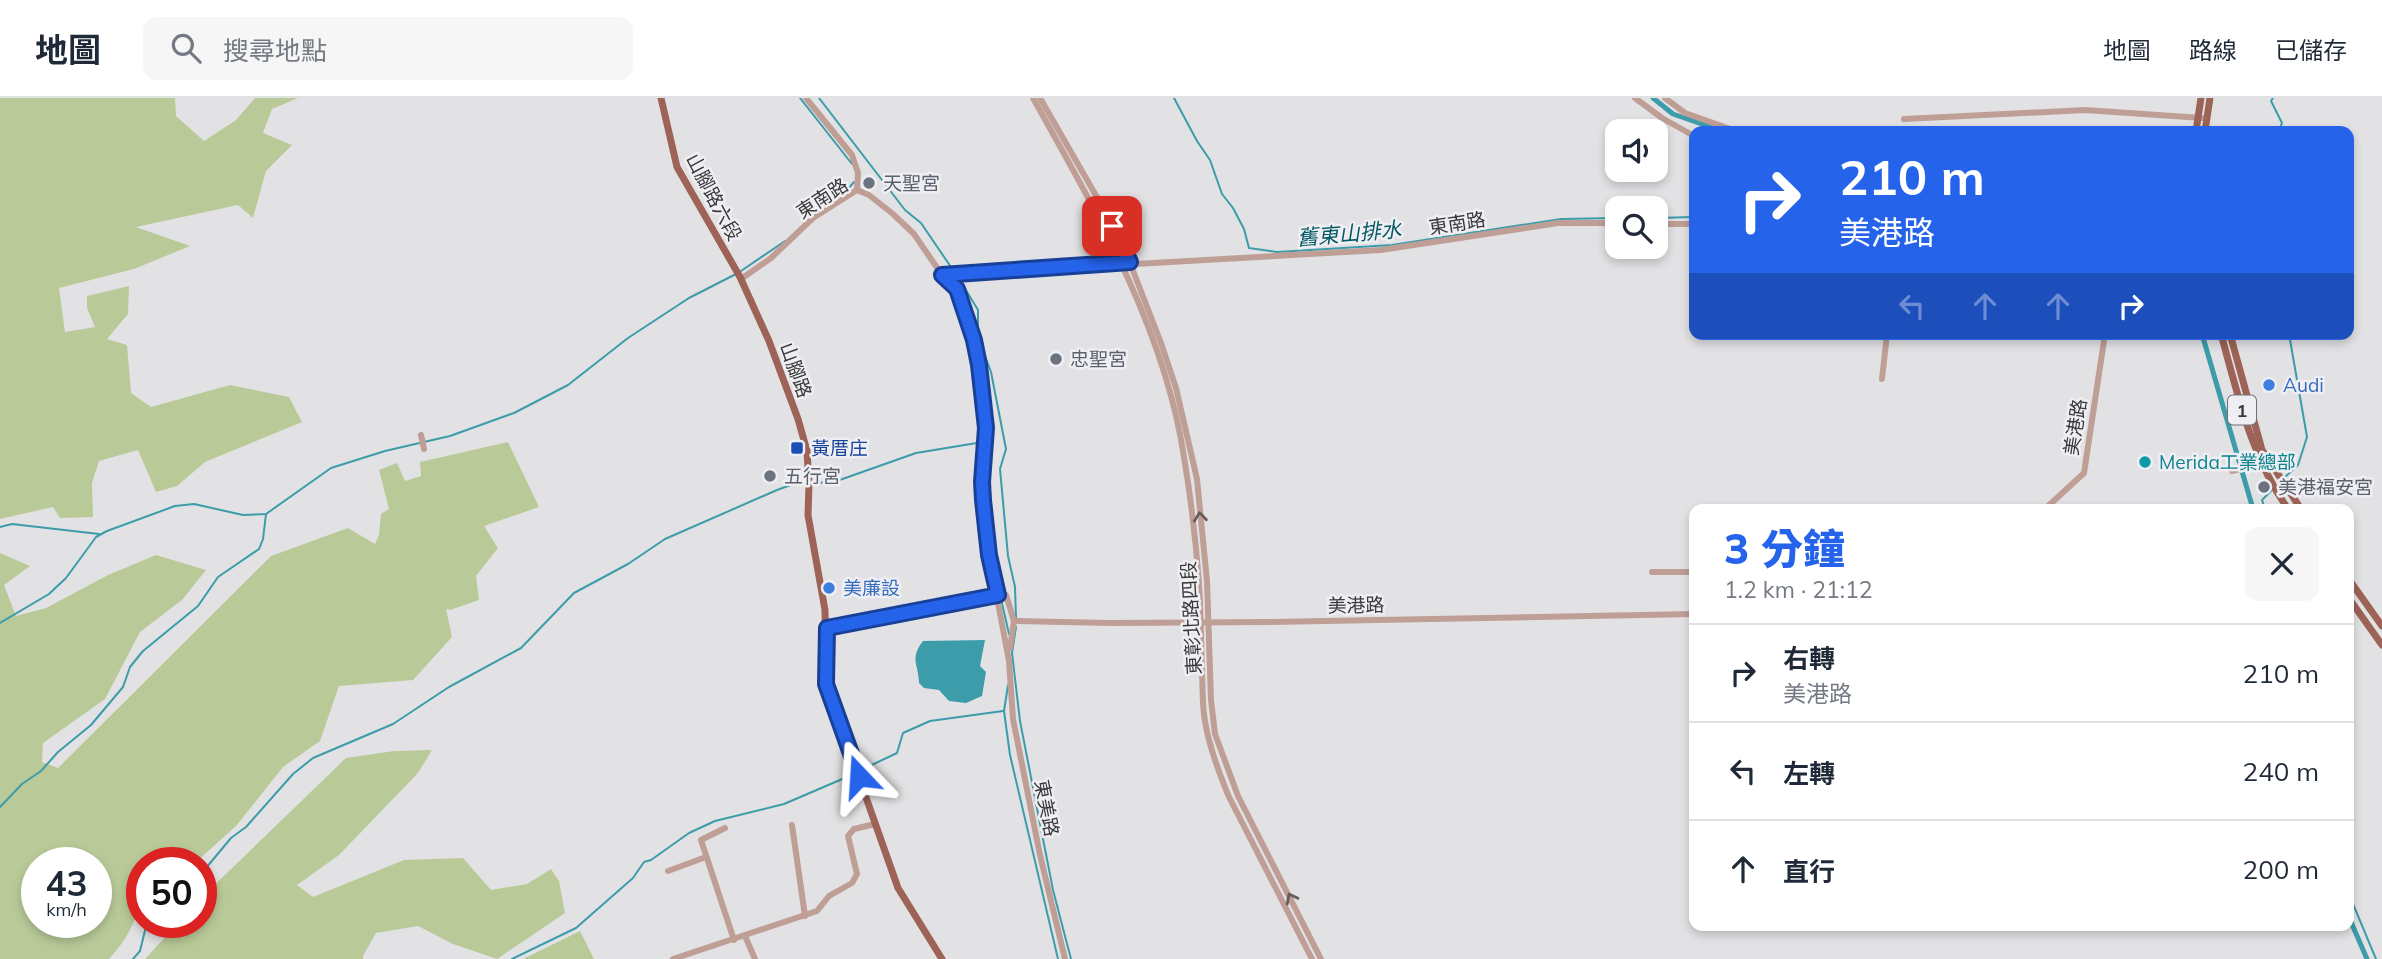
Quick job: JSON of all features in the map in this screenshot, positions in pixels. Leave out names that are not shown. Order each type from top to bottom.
[{"type":"main road","name":"山腳路六段","points":[[661,98],[677,167],[741,278]]},
{"type":"main road","points":[[2201,98],[2204,126]]},
{"type":"main road","points":[[2199,126],[2210,98]]},
{"type":"main road","name":"山腳路","points":[[741,278],[769,341],[807,451],[808,515],[827,628],[826,684],[898,888],[942,959]]},
{"type":"main road","name":"1","points":[[2223,340],[2260,464],[2284,504]]},
{"type":"main road","name":"1","points":[[2232,340],[2262,450],[2298,504]]},
{"type":"main road","points":[[2354,586],[2382,626]]},
{"type":"main road","points":[[2354,605],[2382,645]]},
{"type":"street","points":[[806,98],[852,155],[858,173],[857,190]]},
{"type":"street","name":"東彰北路四段","points":[[1032,98],[1094,208],[1121,263],[1154,344],[1169,390],[1184,454],[1199,582],[1204,719],[1221,779],[1311,959]]},
{"type":"street","name":"東彰北路四段","points":[[1040,98],[1102,206],[1130,262],[1161,343],[1187,433],[1197,479],[1209,622],[1212,718],[1222,757],[1238,796],[1321,959]]},
{"type":"street","points":[[1635,98],[1662,118],[1689,132]]},
{"type":"street","points":[[1665,98],[1685,113],[1717,126]]},
{"type":"street","points":[[1904,119],[2085,110],[2203,119]]},
{"type":"street","name":"東南路","points":[[741,278],[771,258],[813,218],[857,190],[869,195],[914,234],[942,275],[957,289],[974,340],[979,365],[986,428],[983,500],[989,555],[1009,661]]},
{"type":"street","name":"東南路","points":[[942,275],[1130,262],[1259,258],[1381,250],[1558,223],[1605,223]]},
{"type":"street","points":[[1668,224],[1689,224]]},
{"type":"street","points":[[1882,379],[1887,340]]},
{"type":"street","name":"美港路","points":[[2050,504],[2084,473],[2104,340]]},
{"type":"street","points":[[421,435],[424,449]]},
{"type":"street","points":[[2232,471],[2260,464]]},
{"type":"street","points":[[1652,572],[1689,572]]},
{"type":"street","points":[[827,628],[1006,594],[1016,621],[1009,661]]},
{"type":"street","name":"美港路","points":[[1016,621],[1209,622],[1689,614]]},
{"type":"street","name":"東美路","points":[[1009,661],[1013,719],[1040,855],[1065,959]]},
{"type":"street","points":[[673,959],[817,911],[828,896],[852,883],[857,869],[848,836],[854,829],[875,824]]},
{"type":"street","points":[[792,825],[805,916]]},
{"type":"street","points":[[725,828],[701,841],[734,940]]},
{"type":"street","points":[[668,871],[706,857]]},
{"type":"street","points":[[745,936],[755,959]]},
{"type":"street","points":[[1308,952],[1315,948]]},
{"type":"green space","points":[[0,98],[175,98],[176,116],[204,141],[236,120],[255,98],[298,98],[272,109],[263,133],[292,145],[266,171],[253,218],[238,205],[136,227],[190,246],[134,269],[59,288],[65,332],[95,327],[87,308],[87,296],[129,286],[128,314],[107,339],[127,345],[131,393],[151,407],[230,385],[289,397],[302,422],[205,462],[177,486],[156,492],[138,450],[99,461],[92,483],[93,517],[60,518],[53,507],[0,519]]},
{"type":"green space","points":[[508,442],[539,507],[484,526],[498,548],[476,576],[479,600],[446,609],[452,637],[413,680],[339,686],[320,741],[283,767],[236,826],[213,847],[126,847],[126,937],[109,959],[0,959],[0,553],[30,566],[4,585],[16,616],[46,608],[108,575],[156,555],[206,570],[182,600],[140,632],[105,699],[43,743],[42,762],[58,768],[271,556],[348,528],[375,544],[379,535],[381,514],[389,509],[379,470],[397,463],[405,481],[421,476],[420,462]]},
{"type":"green space","points":[[432,750],[418,773],[339,855],[297,885],[313,897],[404,860],[463,858],[491,890],[527,884],[551,869],[559,881],[565,913],[497,959],[453,944],[418,926],[376,933],[363,959],[145,959],[164,938],[217,938],[217,883],[346,758],[394,751]]},
{"type":"green space","points":[[580,931],[594,959],[523,959]]},
{"type":"water","points":[[985,640],[980,666],[986,672],[982,696],[966,703],[949,701],[939,690],[924,688],[919,683],[916,653],[923,641]]},
{"type":"waterway","points":[[800,98],[852,164]]},
{"type":"waterway","points":[[819,98],[905,210],[921,223],[955,273]]},
{"type":"waterway","name":"舊東山排水","points":[[1174,98],[1210,160],[1222,194],[1244,229],[1249,248],[1277,252],[1392,245],[1561,219],[1605,218]]},
{"type":"waterway","points":[[1653,98],[1673,114],[1708,126]]},
{"type":"waterway","points":[[2273,98],[2271,101],[2282,123],[2281,126]]},
{"type":"waterway","points":[[842,196],[854,182]]},
{"type":"waterway","name":"舊東山排水","points":[[1668,218],[1689,217]]},
{"type":"waterway","points":[[741,271],[785,241]]},
{"type":"waterway","points":[[0,623],[49,594],[66,578],[96,537],[107,531],[175,506],[194,504],[243,515],[266,514],[331,468],[385,451],[450,436],[514,413],[568,385],[628,338],[689,298],[736,274]]},
{"type":"waterway","points":[[958,277],[978,310],[978,337],[991,372],[1006,449],[1000,469],[1008,556],[1015,587],[1016,618]]},
{"type":"waterway","points":[[2204,340],[2252,504]]},
{"type":"waterway","points":[[2284,478],[2298,465],[2307,437],[2290,340]]},
{"type":"waterway","points":[[813,483],[834,482],[916,453],[983,442]]},
{"type":"waterway","points":[[988,450],[986,488],[992,553],[1000,593]]},
{"type":"waterway","points":[[217,855],[293,774],[313,758],[393,724],[449,687],[521,648],[574,593],[628,564],[665,539],[777,490],[796,483],[807,483]]},
{"type":"waterway","points":[[2263,504],[2262,500],[2273,489]]},
{"type":"waterway","points":[[0,807],[22,784],[41,771],[58,752],[91,725],[123,687],[130,667],[143,651],[198,606],[218,577],[259,549],[266,514]]},
{"type":"waterway","points":[[0,527],[12,524],[99,534]]},
{"type":"waterway","points":[[1001,599],[1009,634]]},
{"type":"waterway","points":[[1016,627],[1012,653],[1020,721],[1053,890],[1071,959]]},
{"type":"waterway","points":[[1008,685],[1004,711],[1010,755],[1058,959]]},
{"type":"waterway","points":[[859,771],[897,753],[903,733],[930,721],[1003,711]]},
{"type":"waterway","points":[[512,959],[576,928],[633,878],[644,862],[651,860],[689,833],[715,821],[784,804],[854,774]]},
{"type":"waterway","points":[[2354,906],[2376,959]]},
{"type":"waterway","points":[[2354,929],[2367,959]]},
{"type":"waterway","points":[[133,959],[140,951],[143,938]]},
{"type":"place","name":"天聖宮","points":[[869,183]]},
{"type":"place","name":"忠聖宮","points":[[1056,359]]},
{"type":"place","name":"Audi","points":[[2269,385]]},
{"type":"place","name":"黃厝庄","points":[[797,448]]},
{"type":"place","name":"Merida工業總部","points":[[2145,462]]},
{"type":"place","name":"五行宮","points":[[770,476]]},
{"type":"place","name":"美港福安宮","points":[[2264,487]]},
{"type":"place","name":"美廉設","points":[[829,588]]},
{"type":"route","points":[[859,776],[826,684],[827,628],[998,595],[989,555],[983,500],[986,428],[979,365],[974,340],[957,289],[942,275],[1130,262],[1112,226]]}]
